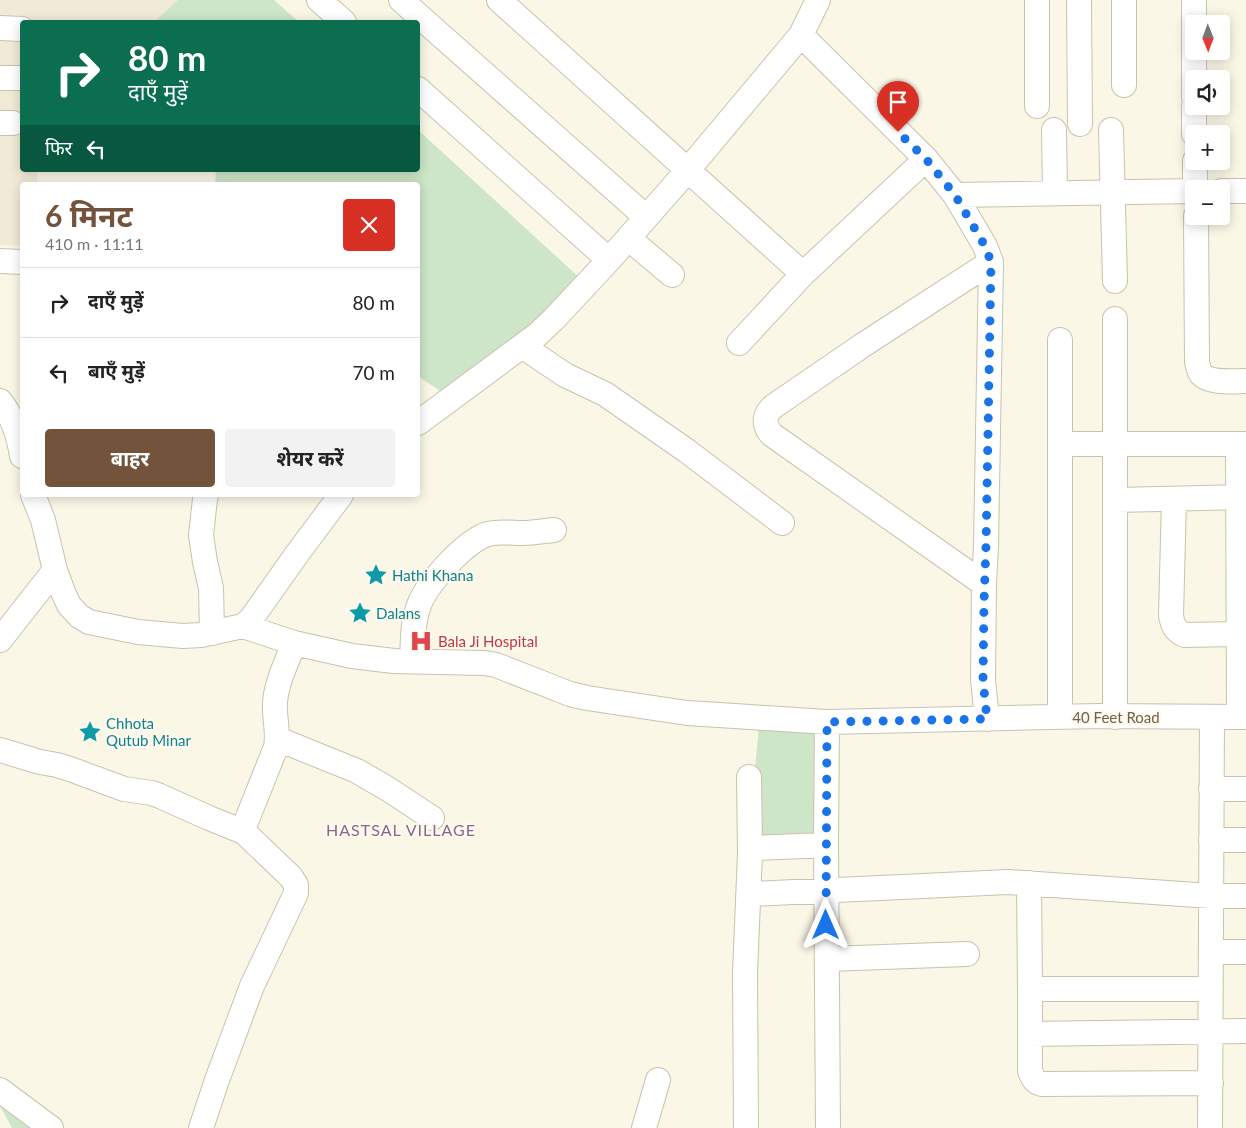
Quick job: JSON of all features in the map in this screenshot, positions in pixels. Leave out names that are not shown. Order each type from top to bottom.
[{"type":"street","points":[[319,0],[342,20]]},
{"type":"street","points":[[401,0],[646,218]]},
{"type":"street","points":[[499,0],[803,274]]},
{"type":"street","points":[[420,422],[537,335],[554,319],[688,171],[801,35],[818,0]]},
{"type":"street","points":[[1037,0],[1037,106]]},
{"type":"street","points":[[1078,0],[1080,124]]},
{"type":"street","points":[[1124,0],[1124,85]]},
{"type":"street","points":[[1194,0],[1194,70]]},
{"type":"street","points":[[0,28],[20,28]]},
{"type":"street","points":[[801,35],[926,159],[955,195],[985,246],[991,262],[983,680],[987,719]]},
{"type":"street","points":[[0,78],[20,78]]},
{"type":"street","points":[[420,91],[609,260]]},
{"type":"street","points":[[1054,130],[1055,193]]},
{"type":"street","points":[[1111,130],[1116,281]]},
{"type":"street","points":[[739,343],[803,274],[926,159]]},
{"type":"street","points":[[955,195],[1185,190]]},
{"type":"street","points":[[1230,191],[1246,191]]},
{"type":"street","points":[[1196,225],[1196,362],[1201,374],[1207,379],[1246,381]]},
{"type":"street","points":[[628,238],[672,275]]},
{"type":"street","points":[[0,261],[20,262]]},
{"type":"street","points":[[984,584],[771,434],[765,423],[768,412],[774,406],[863,345],[991,262]]},
{"type":"street","points":[[1115,319],[1115,716]]},
{"type":"street","points":[[1060,340],[1060,717]]},
{"type":"street","points":[[522,346],[565,375],[605,394],[687,450],[782,523]]},
{"type":"street","points":[[0,401],[6,409],[20,450]]},
{"type":"street","points":[[1060,444],[1242,444],[1241,641],[1243,717]]},
{"type":"street","points":[[34,497],[43,520],[55,570],[63,592],[69,605],[79,616],[90,622],[138,632],[192,636],[242,626],[251,619],[340,497]]},
{"type":"street","points":[[206,497],[202,535],[205,562],[211,588],[212,633]]},
{"type":"street","points":[[1116,500],[1242,497]]},
{"type":"street","points":[[1174,499],[1171,616],[1173,626],[1184,635],[1241,641]]},
{"type":"street","points":[[412,662],[414,629],[418,606],[423,596],[441,573],[464,548],[476,539],[498,532],[531,533],[554,530]]},
{"type":"street","points":[[0,640],[55,570]]},
{"type":"street","name":"40 Feet Road","points":[[242,626],[294,643],[352,656],[394,661],[474,662],[496,665],[570,694],[687,713],[827,722],[1115,716],[1243,717]]},
{"type":"street","points":[[246,833],[245,823],[274,756],[278,739],[275,714],[276,694],[294,643]]},
{"type":"street","points":[[1210,1128],[1212,718]]},
{"type":"street","points":[[827,722],[828,1128]]},
{"type":"street","points":[[278,739],[357,771],[388,788],[432,818]]},
{"type":"street","points":[[0,750],[70,769],[124,789],[152,793],[246,833],[291,876],[296,885],[296,893],[252,986],[201,1128]]},
{"type":"street","points":[[746,1128],[745,973],[750,851],[749,777]]},
{"type":"street","points":[[1211,789],[1246,789]]},
{"type":"street","points":[[1211,840],[1246,840]]},
{"type":"street","points":[[750,851],[753,848],[826,846]]},
{"type":"street","points":[[749,894],[1008,882],[1211,896],[1246,896]]},
{"type":"street","points":[[1028,883],[1030,1071],[1037,1083],[1210,1083]]},
{"type":"street","points":[[1211,952],[1246,952]]},
{"type":"street","points":[[827,959],[967,954]]},
{"type":"street","points":[[1030,989],[1211,989]]},
{"type":"street","points":[[1030,1034],[1246,1030]]},
{"type":"street","points":[[644,1128],[658,1080]]},
{"type":"street","points":[[0,1090],[51,1128]]},
{"type":"shaded area","points":[[0,0],[178,0],[156,20],[20,20],[20,172],[37,172],[37,182],[20,182],[20,246],[0,245]]},
{"type":"green space","points":[[178,0],[274,0],[297,20],[156,20]]},
{"type":"green space","points":[[420,132],[581,279],[544,327],[446,395],[420,377],[420,182],[215,182],[216,172],[420,172]]},
{"type":"green space","points":[[759,726],[825,726],[822,844],[753,845],[752,803]]},
{"type":"green space","points":[[0,1098],[33,1128],[12,1128],[0,1106]]},
{"type":"place","name":"Hathi Khana","points":[[376,575]]},
{"type":"place","name":"Dalans","points":[[360,613]]},
{"type":"place","name":"Bala Ji Hospital","points":[[421,641]]},
{"type":"place","name":"Chhota Qutub Minar","points":[[90,732]]},
{"type":"district","name":"HASTSAL VILLAGE","points":[[401,829]]},
{"type":"route","points":[[826,925],[827,722],[987,719],[983,680],[991,262],[985,246],[955,195],[926,159],[898,132]]}]
